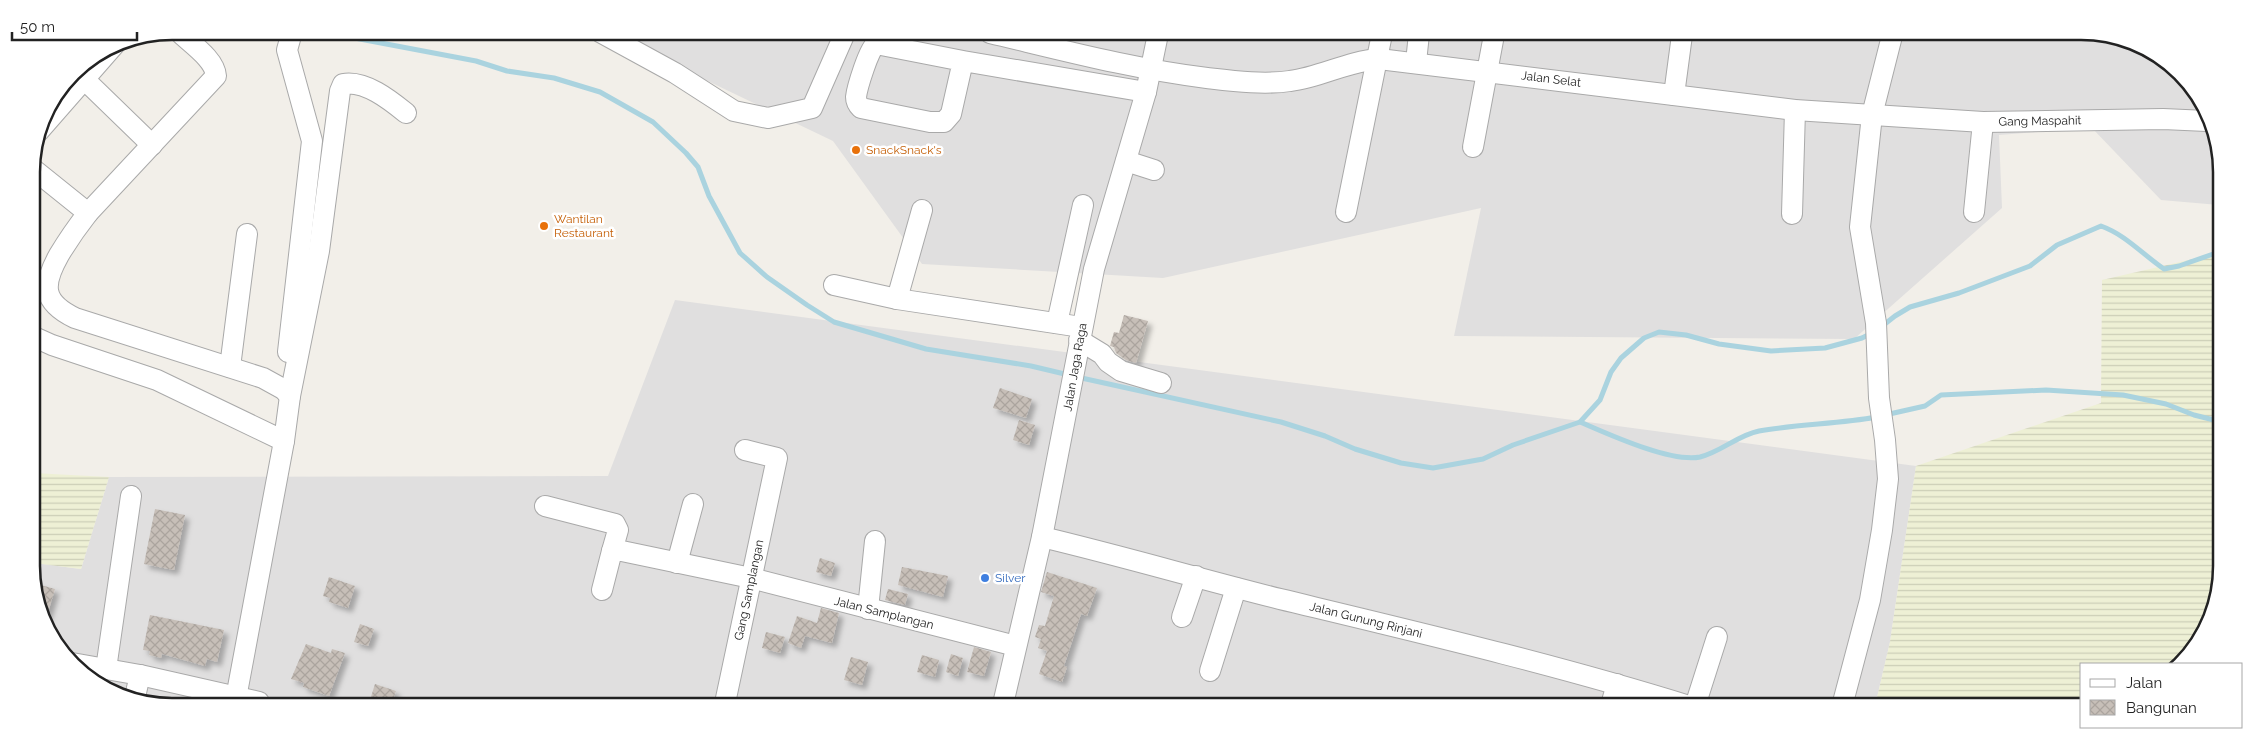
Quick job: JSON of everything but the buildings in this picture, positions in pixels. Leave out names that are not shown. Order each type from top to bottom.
[{"type":"street","points":[[40,272],[88,213],[216,76],[216,70],[210,62],[187,40]]},
{"type":"street","points":[[85,665],[140,675],[206,696],[236,698],[284,441],[286,392],[312,141],[288,50],[290,40]]},
{"type":"street","points":[[615,40],[675,73],[734,111],[768,118],[812,108],[842,40]]},
{"type":"street","name":"Jalan Selat","points":[[1020,40],[1151,71],[1234,81],[1289,81],[1323,74],[1353,62],[1379,59],[1416,62],[1795,110],[1872,115]]},
{"type":"street","name":"Jalan Jaga Raga","points":[[1004,698],[1042,537],[1094,269],[1146,92],[1157,40]]},
{"type":"street","points":[[1346,212],[1379,59],[1381,40]]},
{"type":"street","points":[[1416,62],[1418,40]]},
{"type":"street","points":[[1473,147],[1493,40]]},
{"type":"street","points":[[1674,95],[1681,40]]},
{"type":"street","points":[[1844,698],[1870,600],[1882,530],[1888,479],[1886,440],[1879,398],[1876,323],[1860,227],[1872,115],[1891,40]]},
{"type":"street","points":[[963,61],[951,114],[944,122],[930,122],[862,108],[858,104],[856,98],[863,73],[872,48],[876,44],[963,61],[1146,92]]},
{"type":"street","points":[[52,116],[102,61]]},
{"type":"street","points":[[85,80],[152,145]]},
{"type":"street","points":[[286,392],[319,251],[340,91],[343,84],[356,85],[374,91],[406,113]]},
{"type":"street","points":[[1792,214],[1795,110]]},
{"type":"street","name":"Gang Maspahit","points":[[1872,115],[1983,122],[2163,119],[2202,121]]},
{"type":"street","points":[[1974,212],[1983,122]]},
{"type":"street","points":[[1126,161],[1154,170]]},
{"type":"street","points":[[40,174],[88,213]]},
{"type":"street","points":[[1057,324],[1082,206]]},
{"type":"street","points":[[897,299],[922,210]]},
{"type":"street","points":[[230,368],[247,234]]},
{"type":"street","points":[[40,281],[54,305],[75,318],[267,380],[286,392]]},
{"type":"street","points":[[834,285],[897,299],[1057,324],[1102,354],[1108,362],[1121,371],[1160,383]]},
{"type":"street","points":[[40,339],[157,380],[284,441]]},
{"type":"street","name":"Gang Samplangan","points":[[726,698],[777,458],[745,450]]},
{"type":"street","points":[[106,669],[131,496]]},
{"type":"street","points":[[678,563],[693,504]]},
{"type":"street","points":[[545,506],[615,524],[618,530],[602,590]]},
{"type":"street","name":"Jalan Gunung Rinjani","points":[[1042,537],[1236,588],[1532,660],[1663,698]]},
{"type":"street","points":[[868,609],[875,541]]},
{"type":"street","name":"Jalan Samplangan","points":[[612,551],[751,578],[1016,646]]},
{"type":"street","points":[[1182,617],[1196,576]]},
{"type":"street","points":[[1210,671],[1236,588]]},
{"type":"street","points":[[1698,698],[1717,637]]},
{"type":"street","points":[[136,693],[140,675]]},
{"type":"street","points":[[1613,698],[1618,684]]},
{"type":"shaded area","points":[[622,40],[2099,41],[2132,50],[2155,62],[2191,98],[2206,129],[2210,146],[2213,163],[2213,204],[2161,200],[2092,128],[1999,135],[2002,208],[1854,339],[1454,336],[1481,208],[1163,278],[922,264],[833,141]]},
{"type":"shaded area","points":[[675,300],[1916,466],[1890,642],[1877,698],[154,697],[121,688],[106,680],[91,671],[73,653],[62,640],[54,625],[47,609],[41,584],[40,564],[81,569],[109,477],[608,476]]},
{"type":"green space","points":[[2213,254],[2212,584],[2203,617],[2191,640],[2170,663],[2080,663],[2080,698],[1877,698],[1890,642],[1916,466],[2101,403],[2102,280]]},
{"type":"green space","points":[[40,473],[109,477],[81,569],[40,564]]},
{"type":"waterway","points":[[365,40],[476,61],[507,71],[554,78],[600,92],[653,122],[686,153],[698,167],[709,196],[740,253],[767,277],[834,322],[926,349],[1031,366],[1069,375]]},
{"type":"waterway","points":[[1881,327],[1910,307],[1959,293],[2030,266],[2057,245],[2101,226],[2118,234],[2164,269],[2213,254]]},
{"type":"waterway","points":[[1077,377],[1281,422],[1325,436],[1355,449],[1401,463],[1433,468],[1483,459],[1513,445],[1580,422],[1600,400],[1611,372],[1621,358],[1644,338],[1659,332],[1686,335],[1719,344],[1771,351],[1825,348],[1862,338],[1872,333]]},
{"type":"waterway","points":[[1885,415],[1925,406],[1941,395],[2046,390],[2123,395],[2166,404],[2194,415],[2213,420]]},
{"type":"waterway","points":[[1580,422],[1657,452],[1688,458],[1708,455],[1744,436],[1759,431],[1877,417]]},
{"type":"place","name":"SnackSnack's","points":[[856,150]]},
{"type":"place","name":"Wantilan Restaurant","points":[[544,226]]},
{"type":"place","name":"Silver","points":[[985,578]]}]
